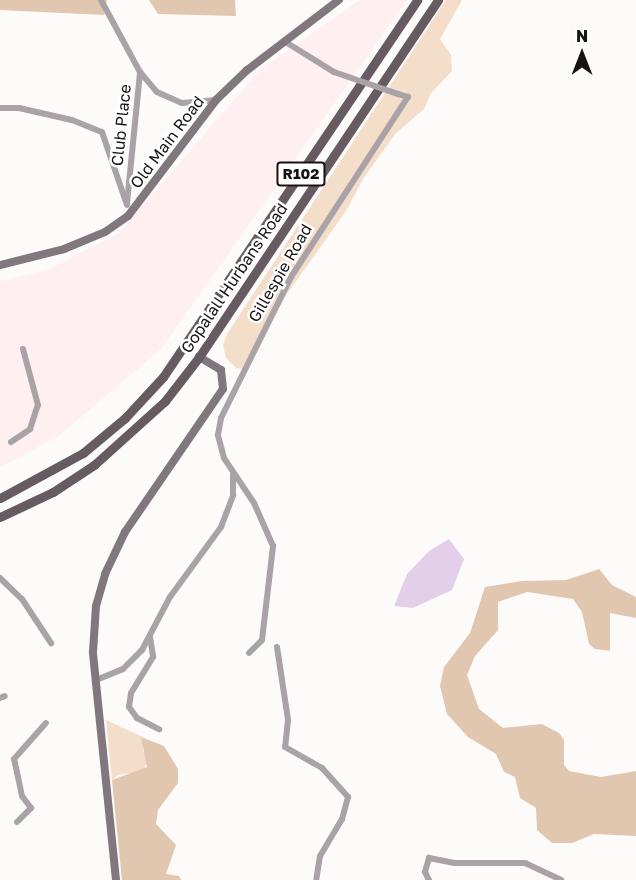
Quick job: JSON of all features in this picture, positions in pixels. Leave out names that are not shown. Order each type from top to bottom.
[{"type":"main road","name":"Gopalall Hurbans Road","points":[[0,498],[59,469],[90,447],[125,418],[172,365],[417,0]]},
{"type":"main road","name":"Gopalall Hurbans Road","points":[[0,517],[53,492],[109,454],[158,408],[199,357],[438,0]]},
{"type":"main road","points":[[172,365],[199,357],[193,350],[191,338]]},
{"type":"street","points":[[101,0],[140,72],[157,92],[173,101],[216,100]]},
{"type":"street","name":"Old Main Road","points":[[0,265],[64,249],[105,232],[128,216],[216,100],[284,41],[339,0]]},
{"type":"street","name":"Gillespie Road","points":[[233,475],[220,449],[219,428],[243,369],[296,268],[408,97],[334,72],[284,41]]},
{"type":"street","name":"Club Place","points":[[128,216],[127,205],[140,72]]},
{"type":"street","points":[[0,108],[19,108],[72,120],[102,132],[127,205]]},
{"type":"street","points":[[11,442],[30,429],[38,405],[23,349]]},
{"type":"street","points":[[116,880],[96,680],[94,625],[109,564],[125,532],[225,384],[221,370],[199,357]]},
{"type":"street","points":[[96,680],[123,669],[150,637],[170,597],[213,541],[234,492],[233,475]]},
{"type":"street","points":[[233,475],[243,487],[273,550],[262,640],[249,653]]},
{"type":"street","points":[[234,492],[243,487]]},
{"type":"street","points":[[0,578],[22,599],[51,643]]},
{"type":"street","points":[[150,637],[153,657],[131,693],[129,707],[136,718],[159,729]]},
{"type":"street","points":[[278,648],[288,720],[285,747],[322,768],[348,797],[342,819],[320,856],[316,880]]},
{"type":"street","points":[[17,822],[31,808],[22,796],[14,759],[46,723]]},
{"type":"street","points":[[429,880],[425,872],[429,858],[455,863],[525,863],[561,880]]},
{"type":"shaded area","points":[[0,0],[107,0],[104,15],[0,10]]},
{"type":"shaded area","points":[[149,0],[235,0],[236,16],[158,14]]},
{"type":"shaded area","points":[[360,0],[407,0],[162,348],[59,436],[0,467],[0,281],[43,272],[118,234],[261,69]]},
{"type":"shaded area","points":[[446,0],[462,0],[440,39],[451,55],[452,71],[431,93],[424,109],[396,133],[363,179],[346,211],[287,294],[245,369],[236,368],[226,358],[223,345],[227,334]]},
{"type":"shaded area","points":[[449,539],[464,559],[452,590],[413,608],[394,606],[407,574],[429,551]]},
{"type":"shaded area","points":[[599,569],[612,585],[636,597],[636,618],[610,613],[610,651],[595,649],[589,644],[582,612],[573,599],[527,592],[498,602],[498,630],[475,656],[467,675],[479,709],[503,728],[542,724],[559,733],[564,740],[564,765],[569,771],[601,777],[636,771],[636,836],[594,834],[572,843],[552,843],[537,830],[536,808],[520,798],[515,777],[504,772],[496,754],[468,737],[447,714],[440,686],[444,667],[470,633],[485,587],[522,581],[566,580]]},
{"type":"shaded area","points":[[106,720],[143,737],[143,751],[148,761],[143,771],[118,775],[112,780]]},
{"type":"shaded area","points":[[141,737],[164,746],[178,769],[178,783],[158,810],[156,824],[176,845],[166,874],[179,876],[181,880],[122,880],[112,780],[147,767]]}]
